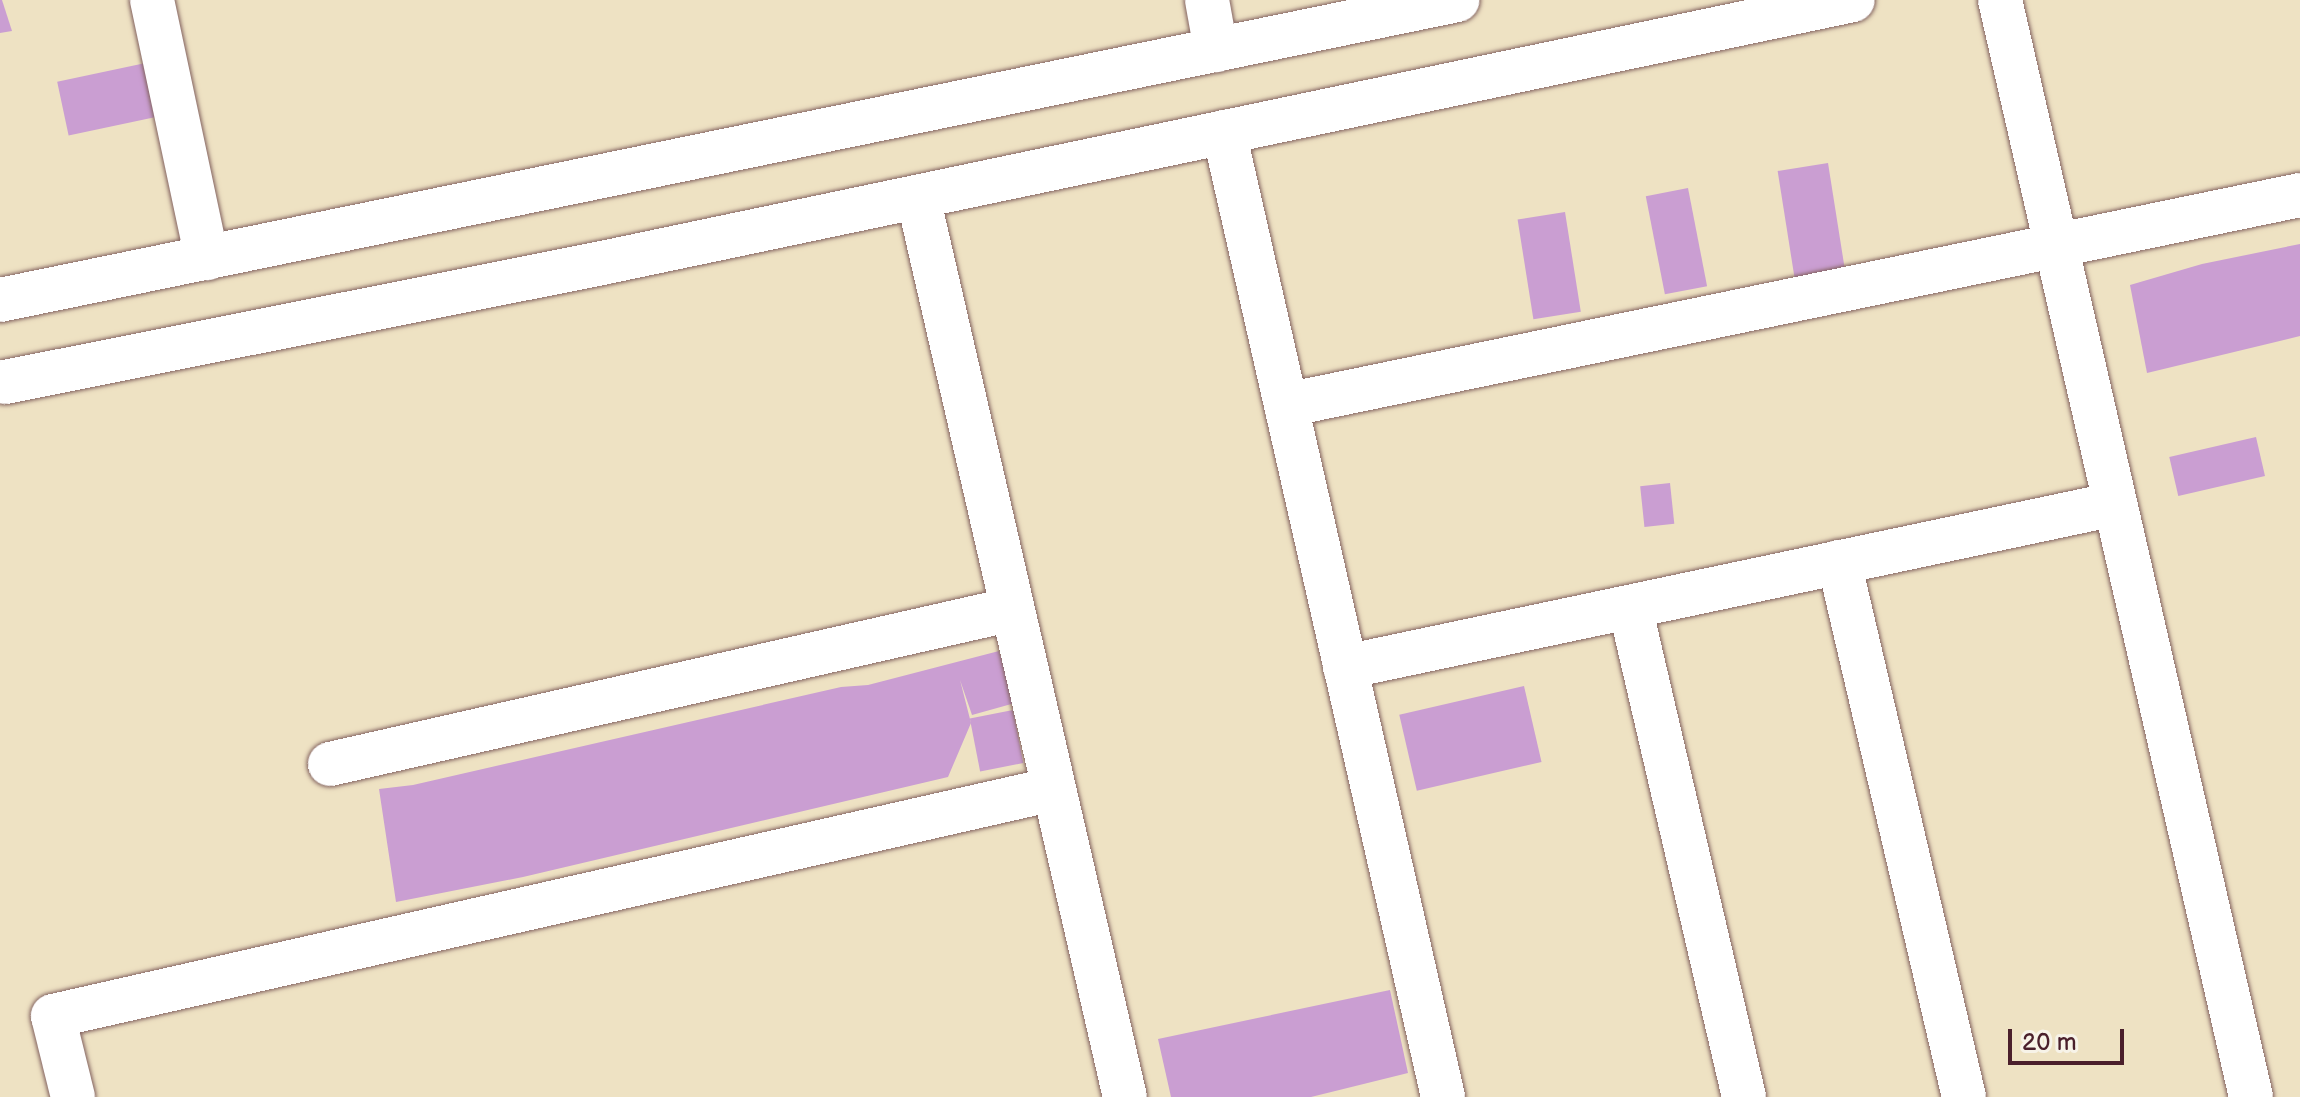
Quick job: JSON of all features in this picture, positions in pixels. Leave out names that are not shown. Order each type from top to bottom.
[{"type":"street","points":[[152,0],[207,258]]},
{"type":"street","points":[[1207,0],[1216,50]]},
{"type":"street","points":[[0,300],[1457,0]]},
{"type":"street","points":[[5,382],[918,197],[1853,0]]},
{"type":"street","points":[[2000,0],[2251,1097]]},
{"type":"street","points":[[1224,132],[1443,1097]]},
{"type":"street","points":[[1286,405],[2300,195]]},
{"type":"street","points":[[918,197],[1125,1097]]},
{"type":"street","points":[[1345,667],[2115,504]]},
{"type":"street","points":[[1839,562],[1964,1097]]},
{"type":"street","points":[[1630,607],[1744,1097]]},
{"type":"street","points":[[330,764],[1013,609]]},
{"type":"street","points":[[73,1097],[53,1016],[1054,789]]},
{"type":"building","points":[[2,0],[12,31],[0,33]]},
{"type":"building","points":[[155,61],[166,115],[69,136],[57,82]]},
{"type":"building","points":[[1828,163],[1845,273],[1795,281],[1778,171]]},
{"type":"building","points":[[1688,188],[1707,286],[1665,294],[1646,196]]},
{"type":"building","points":[[1565,212],[1581,312],[1533,319],[1518,220]]},
{"type":"building","points":[[2300,244],[2300,336],[2147,373],[2130,285],[2202,264]]},
{"type":"building","points":[[2256,437],[2265,476],[2178,496],[2169,457]]},
{"type":"building","points":[[1670,483],[1674,524],[1644,527],[1640,486]]},
{"type":"building","points":[[999,651],[1015,703],[972,715],[960,680],[971,723],[948,777],[523,877],[396,902],[379,789],[413,785],[841,687],[868,685]]},
{"type":"building","points":[[1524,686],[1542,762],[1417,791],[1399,715]]},
{"type":"building","points":[[1013,710],[1023,763],[980,771],[970,718]]},
{"type":"building","points":[[1390,990],[1408,1073],[1311,1097],[1171,1097],[1158,1039]]}]
